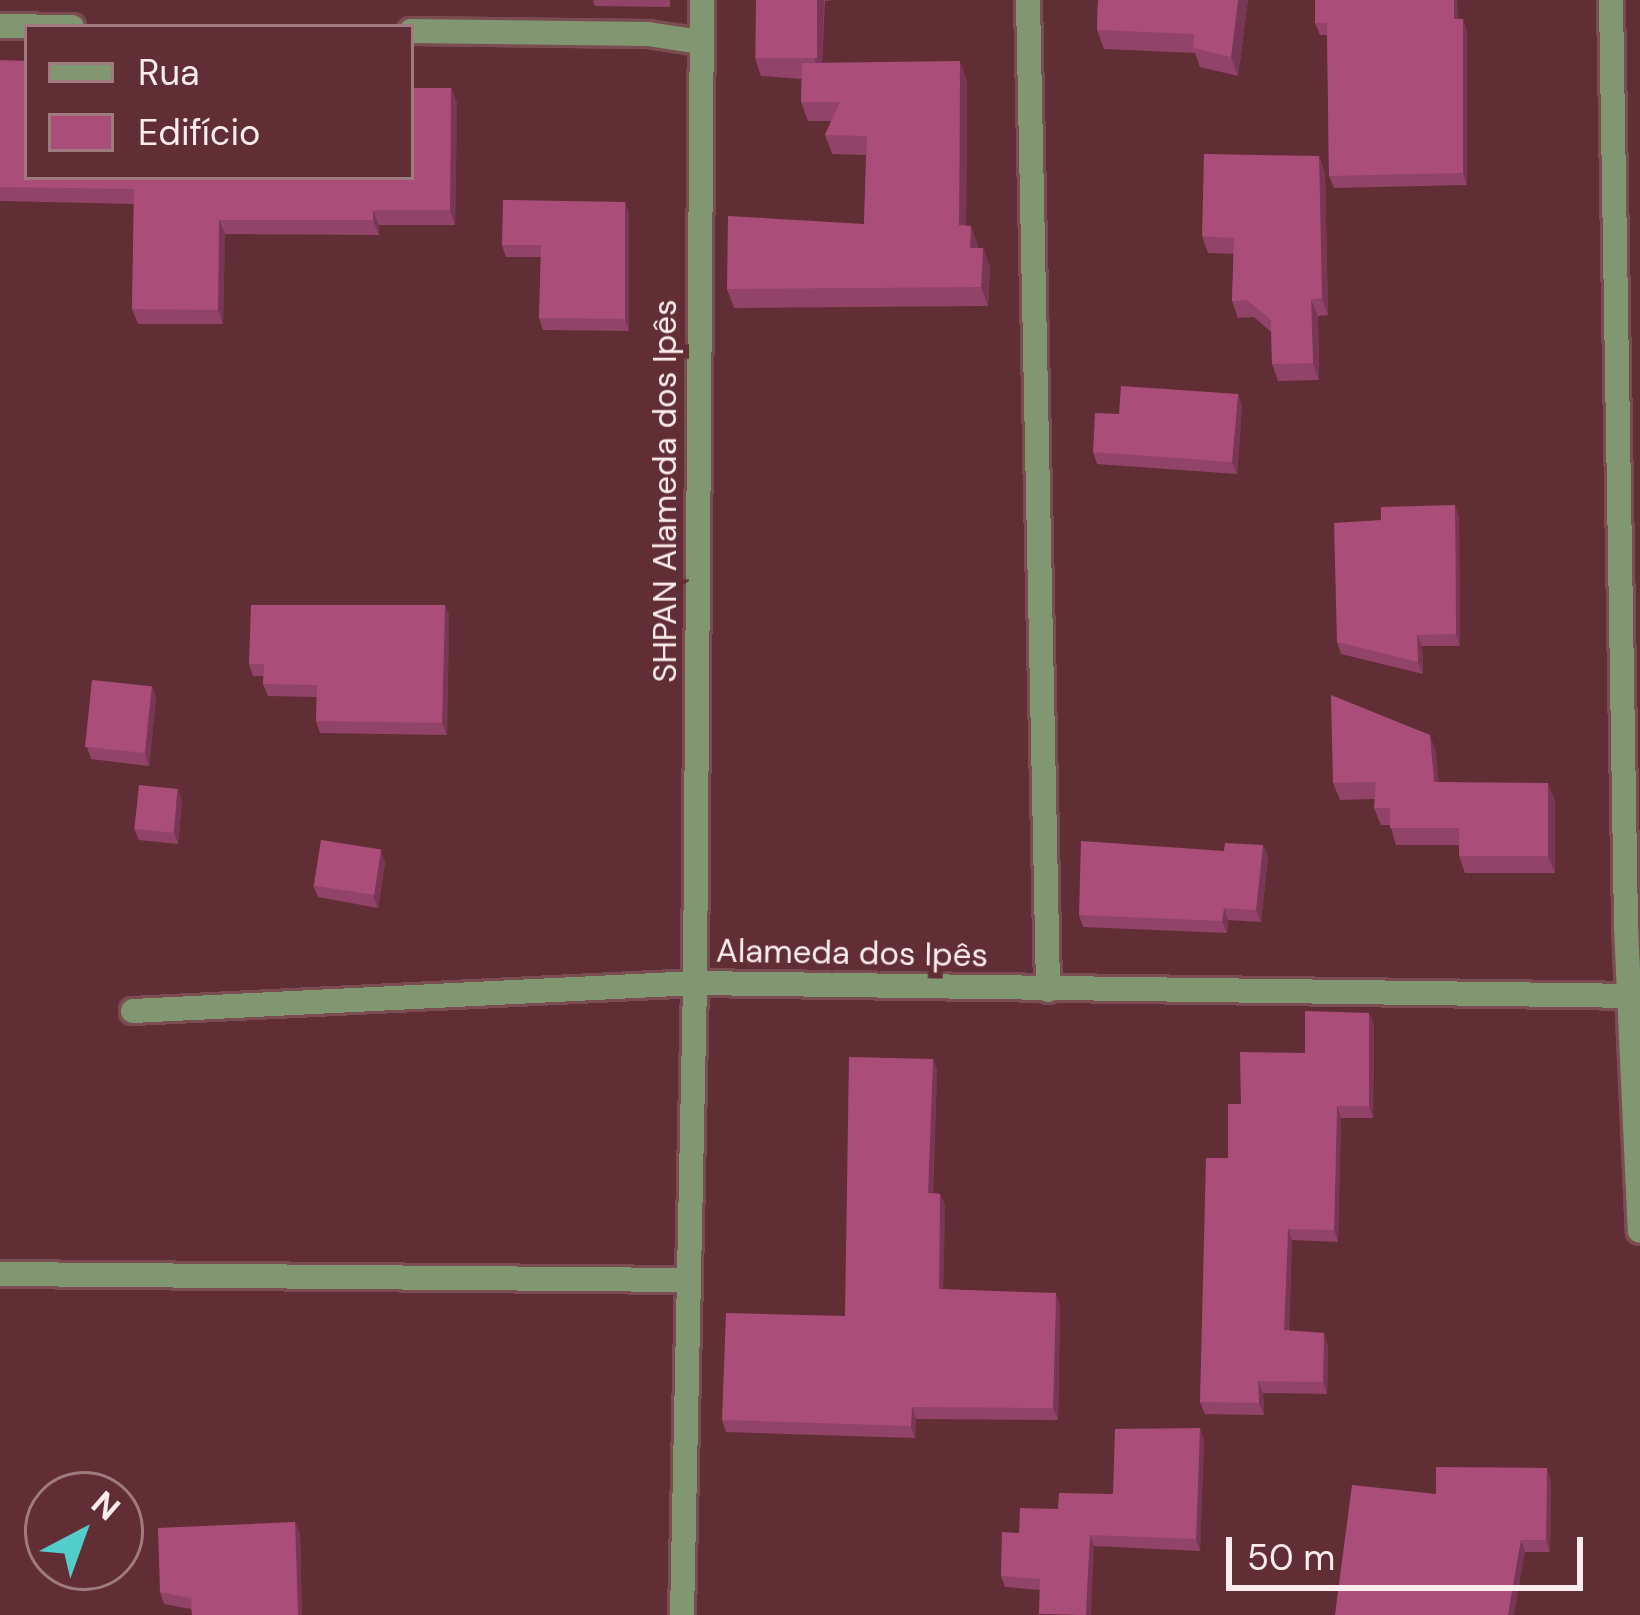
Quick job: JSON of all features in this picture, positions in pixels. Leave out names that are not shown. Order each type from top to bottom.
[{"type":"street","name":"SHPAN Alameda dos Ipês","points":[[695,983],[702,0]]},
{"type":"street","points":[[1028,0],[1048,990]]},
{"type":"street","points":[[1611,0],[1640,1231]]},
{"type":"street","points":[[414,31],[648,34],[701,42]]},
{"type":"street","points":[[133,1010],[695,983]]},
{"type":"street","name":"Alameda dos Ipês","points":[[682,1615],[695,983],[1635,996]]},
{"type":"street","points":[[0,1274],[689,1280]]},
{"type":"building","points":[[756,0],[817,0],[817,58],[756,58]]},
{"type":"building","points":[[1098,0],[1238,0],[1231,57],[1193,48],[1194,34],[1097,30]]},
{"type":"building","points":[[1315,0],[1454,0],[1454,19],[1463,19],[1463,173],[1329,176],[1327,23],[1315,23]]},
{"type":"building","points":[[0,60],[24,61],[24,180],[414,180],[414,88],[451,88],[450,210],[373,210],[373,220],[219,220],[218,310],[132,309],[134,189],[0,187]]},
{"type":"building","points":[[960,61],[959,225],[971,226],[970,248],[983,248],[981,287],[727,289],[728,216],[864,224],[867,136],[825,135],[840,102],[801,102],[802,63]]},
{"type":"building","points":[[1204,154],[1319,156],[1322,298],[1311,299],[1313,363],[1272,364],[1271,320],[1247,300],[1232,301],[1234,238],[1202,236]]},
{"type":"building","points":[[503,200],[625,202],[625,319],[539,318],[541,245],[502,245]]},
{"type":"building","points":[[1121,386],[1238,394],[1232,462],[1093,452],[1095,413],[1119,414]]},
{"type":"building","points":[[1455,505],[1456,634],[1417,635],[1418,662],[1337,642],[1334,523],[1381,520],[1381,507]]},
{"type":"building","points":[[251,605],[445,605],[442,723],[316,721],[317,685],[263,684],[264,664],[249,664]]},
{"type":"building","points":[[92,680],[152,686],[145,753],[85,747]]},
{"type":"building","points":[[1331,695],[1430,735],[1434,782],[1548,783],[1548,856],[1459,856],[1459,828],[1390,828],[1390,808],[1374,808],[1376,782],[1333,783]]},
{"type":"building","points":[[139,785],[178,789],[173,833],[134,829]]},
{"type":"building","points":[[321,840],[381,850],[374,895],[314,885]]},
{"type":"building","points":[[1081,841],[1224,851],[1225,843],[1263,845],[1256,910],[1224,908],[1222,921],[1079,915]]},
{"type":"building","points":[[1305,1011],[1369,1013],[1369,1106],[1337,1106],[1334,1230],[1288,1229],[1284,1330],[1324,1333],[1323,1382],[1258,1381],[1259,1403],[1200,1402],[1206,1158],[1228,1158],[1228,1104],[1241,1104],[1240,1052],[1305,1053]]},
{"type":"building","points":[[849,1057],[933,1059],[928,1193],[940,1194],[939,1289],[1056,1293],[1053,1408],[912,1407],[911,1426],[722,1420],[726,1313],[845,1316]]},
{"type":"building","points":[[1200,1428],[1196,1539],[1090,1535],[1086,1615],[1039,1614],[1040,1579],[1001,1576],[1002,1532],[1019,1533],[1020,1508],[1058,1509],[1059,1493],[1113,1494],[1115,1429]]},
{"type":"building","points":[[1436,1467],[1547,1468],[1546,1540],[1521,1540],[1508,1615],[1335,1615],[1352,1485],[1436,1494]]},
{"type":"building","points":[[295,1522],[298,1615],[192,1615],[191,1598],[160,1592],[158,1528]]}]
